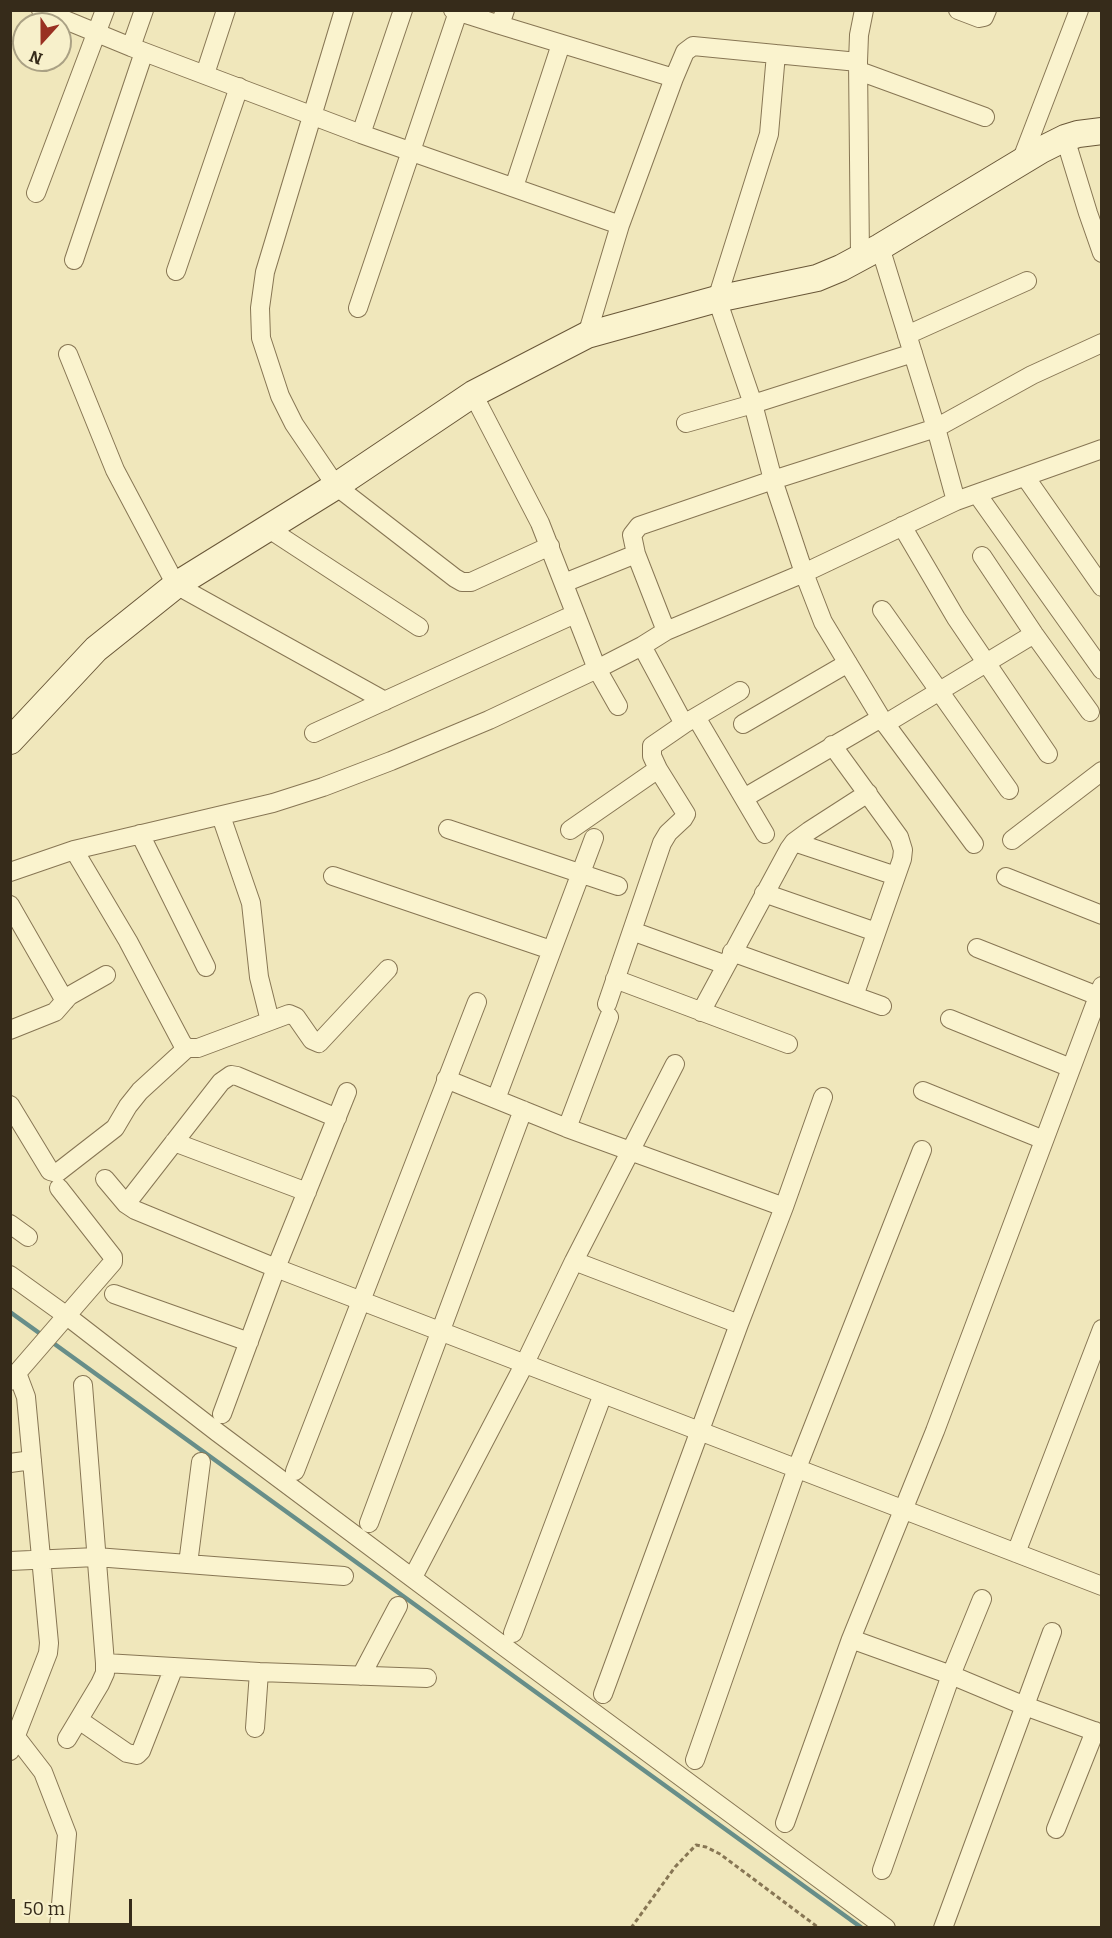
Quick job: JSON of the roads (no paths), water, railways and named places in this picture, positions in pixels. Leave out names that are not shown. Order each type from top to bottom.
[{"type":"street","points":[[41,10],[361,134],[620,225]]},
{"type":"street","points":[[36,193],[105,10]]},
{"type":"street","points":[[74,260],[138,49],[144,10]]},
{"type":"street","points":[[206,74],[226,10]]},
{"type":"street","points":[[345,10],[265,272],[260,308],[261,338],[286,411],[336,486],[454,578],[462,582],[471,582],[550,546]]},
{"type":"street","points":[[361,134],[403,10]]},
{"type":"street","points":[[864,10],[859,35],[859,67],[870,252],[910,344],[956,501]]},
{"type":"street","points":[[958,10],[979,18],[984,17],[987,10]]},
{"type":"street","points":[[1020,164],[1079,10]]},
{"type":"street","points":[[358,308],[455,11],[503,18],[561,44],[674,78]]},
{"type":"street","points":[[514,187],[561,44]]},
{"type":"street","points":[[587,335],[620,225],[674,78],[685,52],[693,46],[776,54],[859,67],[985,117]]},
{"type":"street","points":[[776,54],[769,134],[717,299],[753,404],[773,480],[823,622],[883,721],[974,844]]},
{"type":"street","points":[[176,271],[239,87]]},
{"type":"street","points":[[10,741],[96,649],[176,585],[269,529],[474,394],[587,335],[717,299],[817,278],[870,252],[1065,138],[1101,131]]},
{"type":"street","points":[[1065,138],[1101,253]]},
{"type":"street","points":[[686,423],[753,404],[910,344],[1027,281]]},
{"type":"street","points":[[666,631],[636,554],[632,535],[639,526],[936,428],[1032,375],[1101,343]]},
{"type":"street","points":[[68,354],[115,470],[176,585],[385,701]]},
{"type":"street","points":[[474,394],[540,523],[597,669],[618,706]]},
{"type":"street","points":[[10,872],[74,850],[273,803],[391,761],[489,720],[597,669],[666,631],[804,573],[956,501],[1026,478],[1101,449]]},
{"type":"street","points":[[1026,478],[1101,587]]},
{"type":"street","points":[[977,494],[1101,670]]},
{"type":"street","points":[[902,526],[944,599],[1048,754]]},
{"type":"street","points":[[269,529],[419,627]]},
{"type":"street","points":[[564,583],[636,554]]},
{"type":"street","points":[[982,556],[1090,712]]},
{"type":"street","points":[[882,610],[1009,790]]},
{"type":"street","points":[[314,734],[575,614]]},
{"type":"street","points":[[744,798],[832,746],[939,690],[1034,634]]},
{"type":"street","points":[[642,646],[690,721],[744,798],[765,834]]},
{"type":"street","points":[[743,724],[848,663]]},
{"type":"street","points":[[567,1128],[662,843],[686,814],[658,769],[652,756],[652,746],[740,691]]},
{"type":"street","points":[[832,746],[903,844],[902,858],[854,996]]},
{"type":"street","points":[[570,830],[658,769]]},
{"type":"street","points":[[1012,840],[1101,771]]},
{"type":"street","points":[[701,1012],[764,893],[794,842],[868,794]]},
{"type":"street","points":[[221,816],[251,903],[259,977],[270,1021]]},
{"type":"street","points":[[448,829],[618,886]]},
{"type":"street","points":[[140,834],[206,967]]},
{"type":"street","points":[[496,1099],[594,838]]},
{"type":"street","points":[[794,842],[896,876]]},
{"type":"street","points":[[74,850],[128,941],[182,1043],[187,1048]]},
{"type":"street","points":[[333,876],[551,950]]},
{"type":"street","points":[[1006,877],[1101,915]]},
{"type":"street","points":[[764,893],[876,932]]},
{"type":"street","points":[[10,905],[65,1001]]},
{"type":"street","points":[[632,931],[882,1006]]},
{"type":"street","points":[[784,1823],[850,1639],[943,1409],[1100,991],[978,948]]},
{"type":"street","points":[[10,1105],[50,1171],[57,1173],[115,1128],[140,1090],[187,1048],[198,1048],[289,1014],[293,1015],[312,1040],[319,1043],[388,969]]},
{"type":"street","points":[[10,1030],[55,1012],[76,991],[106,975]]},
{"type":"street","points":[[615,979],[788,1044]]},
{"type":"street","points":[[295,1471],[477,1002]]},
{"type":"street","points":[[950,1019],[1071,1068]]},
{"type":"street","points":[[413,1577],[525,1363],[574,1261],[675,1064]]},
{"type":"street","points":[[126,1204],[221,1082],[231,1075],[337,1118]]},
{"type":"street","points":[[447,1079],[567,1128],[784,1208]]},
{"type":"street","points":[[923,1091],[1044,1140]]},
{"type":"street","points":[[222,1414],[276,1268],[347,1092]]},
{"type":"street","points":[[603,1694],[823,1097]]},
{"type":"street","points":[[369,1523],[523,1110]]},
{"type":"street","points":[[174,1142],[307,1192]]},
{"type":"street","points":[[695,1760],[796,1468],[922,1150]]},
{"type":"street","points":[[105,1179],[126,1204],[135,1210],[276,1268],[1101,1586]]},
{"type":"street","points":[[59,1188],[113,1257],[113,1262],[109,1267],[14,1377],[26,1396],[49,1643],[48,1653],[13,1744],[43,1772],[67,1834],[59,1928]]},
{"type":"street","points":[[10,1224],[28,1237]]},
{"type":"street","points":[[574,1261],[739,1324]]},
{"type":"street","points":[[10,1275],[506,1648],[886,1928]]},
{"type":"street","points":[[114,1294],[249,1342]]},
{"type":"street","points":[[1016,1553],[1101,1329]]},
{"type":"street","points":[[67,1739],[105,1673],[83,1385]]},
{"type":"street","points":[[513,1633],[603,1394]]},
{"type":"street","points":[[10,1463],[32,1460]]},
{"type":"street","points":[[188,1564],[201,1462]]},
{"type":"street","points":[[10,1561],[96,1557],[344,1576]]},
{"type":"street","points":[[882,1870],[951,1675],[982,1599]]},
{"type":"street","points":[[361,1676],[398,1606]]},
{"type":"street","points":[[943,1928],[1052,1632]]},
{"type":"street","points":[[850,1639],[1098,1732],[1056,1829]]},
{"type":"street","points":[[105,1663],[258,1672],[427,1678]]},
{"type":"street","points":[[79,1720],[127,1753],[137,1755],[141,1751],[174,1667]]},
{"type":"street","points":[[255,1728],[258,1672]]},
{"type":"waterway","points":[[10,1312],[42,1335]]},
{"type":"waterway","points":[[49,1340],[862,1928]]}]
